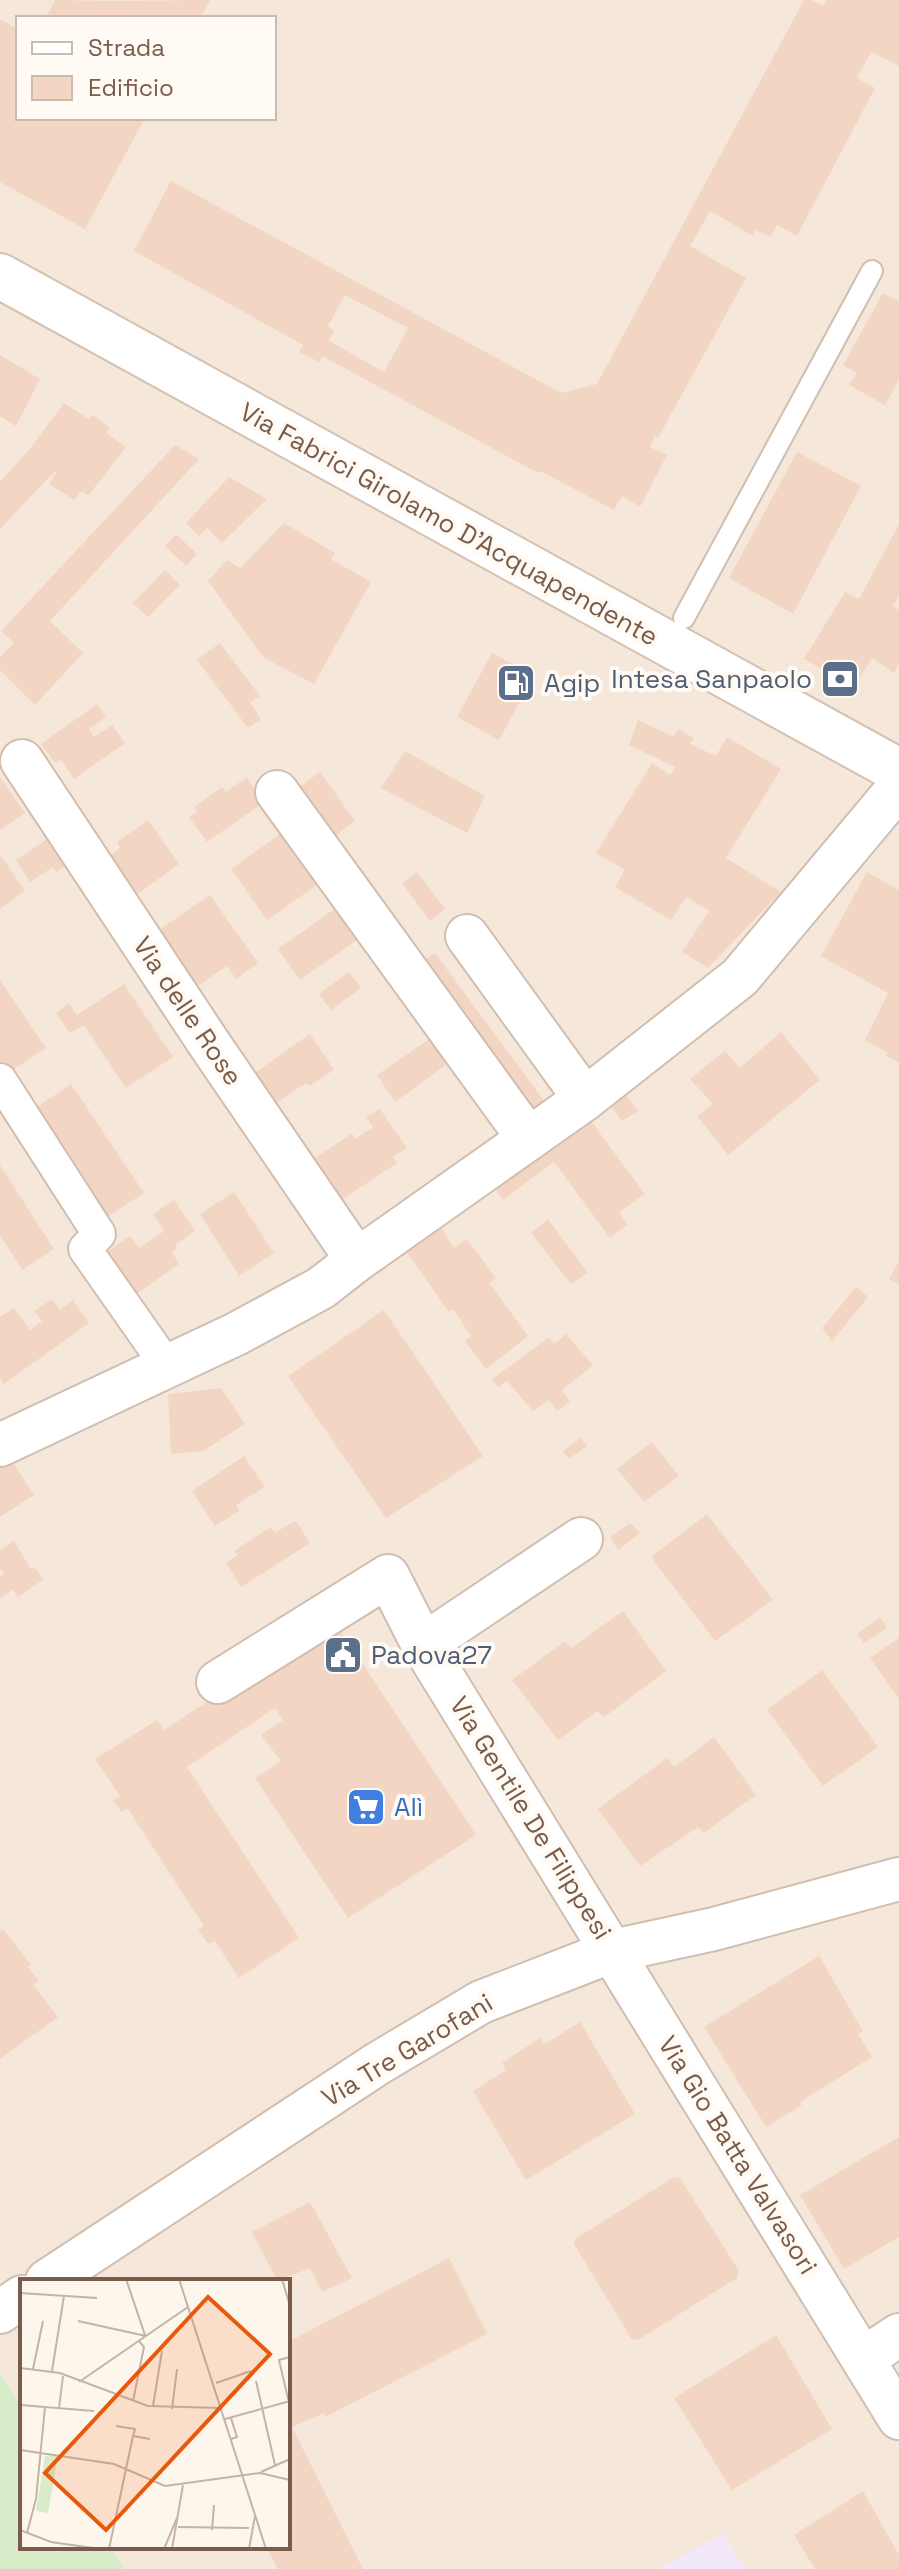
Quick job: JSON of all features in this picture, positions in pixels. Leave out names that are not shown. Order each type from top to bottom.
[{"type":"main road","name":"Via Fabrici Girolamo D'Acquapendente","points":[[0,276],[899,771]]},
{"type":"street","name":"Via delle Rose","points":[[22,761],[357,1260]]},
{"type":"street","points":[[0,1445],[167,1366],[321,1288],[585,1099],[740,977],[899,787]]},
{"type":"street","points":[[277,792],[528,1138]]},
{"type":"street","points":[[467,936],[585,1099]]},
{"type":"street","points":[[0,1080],[99,1234],[85,1249],[167,1366]]},
{"type":"street","points":[[423,1645],[581,1539]]},
{"type":"street","name":"Via Gentile De Filippesi","points":[[218,1682],[388,1576],[423,1645],[613,1951]]},
{"type":"street","name":"Via Tre Garofani","points":[[50,2279],[377,2064],[481,2002],[613,1951],[714,1929],[899,1879]]},
{"type":"street","name":"Via Gio Batta Valvasori","points":[[613,1951],[899,2418]]},
{"type":"street","points":[[0,2312],[20,2298]]},
{"type":"street","points":[[864,2358],[899,2335]]},
{"type":"lane","points":[[684,618],[872,271]]},
{"type":"shaded area","points":[[0,0],[899,0],[899,2569],[0,2569]]},
{"type":"shaded area","points":[[723,2534],[746,2569],[658,2569]]},
{"type":"green space","points":[[0,2373],[20,2404],[20,2549],[112,2549],[125,2569],[0,2569]]},
{"type":"building","points":[[55,0],[210,0],[201,16],[47,16]]},
{"type":"building","points":[[804,0],[812,0],[823,6],[826,0],[899,0],[899,66],[871,52],[857,78],[875,88],[797,236],[777,225],[770,237],[756,230],[753,236],[710,211],[690,246],[746,278],[658,438],[655,435],[650,447],[667,455],[640,507],[622,496],[614,510],[540,471],[538,473],[322,356],[319,362],[299,352],[303,345],[134,251],[171,181],[561,393],[597,384]],"holes":[[[345,295],[408,328],[384,372],[329,341],[334,330],[328,326]]]},
{"type":"building","points":[[0,19],[16,28],[16,120],[144,120],[85,229],[0,182]]},
{"type":"building","points":[[883,293],[899,301],[899,380],[885,405],[849,385],[857,373],[843,365]]},
{"type":"building","points":[[0,355],[40,379],[16,426],[0,416]]},
{"type":"building","points":[[64,403],[89,419],[93,415],[110,428],[106,433],[126,447],[88,496],[82,491],[74,500],[49,484],[55,471],[0,529],[0,482]]},
{"type":"building","points":[[175,445],[199,459],[50,621],[83,653],[35,705],[0,670],[0,657],[14,643],[1,631]]},
{"type":"building","points":[[797,452],[861,486],[793,614],[729,578]]},
{"type":"building","points":[[229,477],[267,499],[222,543],[207,528],[199,536],[186,523]]},
{"type":"building","points":[[284,523],[335,553],[331,559],[371,582],[314,684],[264,658],[208,581],[227,560],[240,568]]},
{"type":"building","points":[[899,524],[899,596],[893,606],[899,610],[899,664],[894,673],[872,658],[854,687],[804,659],[845,592],[859,599]]},
{"type":"building","points":[[176,534],[197,554],[186,566],[165,546]]},
{"type":"building","points":[[165,570],[180,585],[148,617],[133,603]]},
{"type":"building","points":[[220,643],[260,696],[250,702],[261,719],[248,728],[197,660]]},
{"type":"building","points":[[492,653],[534,676],[499,740],[457,717]]},
{"type":"building","points":[[97,704],[106,717],[89,729],[94,737],[112,725],[125,743],[74,779],[61,760],[55,763],[41,744]]},
{"type":"building","points":[[638,720],[674,737],[678,729],[694,738],[690,744],[716,756],[727,737],[781,769],[726,858],[781,892],[708,968],[682,952],[709,911],[686,897],[671,920],[615,887],[625,870],[596,853],[652,763],[670,775],[675,767],[629,745]]},
{"type":"building","points":[[405,751],[485,796],[467,833],[381,788]]},
{"type":"building","points":[[320,772],[355,821],[322,846],[287,796]]},
{"type":"building","points":[[0,777],[25,813],[0,830]]},
{"type":"building","points":[[247,777],[263,803],[207,842],[189,817],[197,812],[194,807],[222,787],[226,792]]},
{"type":"building","points":[[148,820],[179,864],[138,894],[110,856],[120,848],[117,842]]},
{"type":"building","points":[[283,832],[320,883],[267,920],[231,869]]},
{"type":"building","points":[[52,836],[70,862],[56,872],[53,867],[30,882],[16,860]]},
{"type":"building","points":[[0,854],[25,891],[0,909]]},
{"type":"building","points":[[417,872],[445,909],[430,921],[402,883]]},
{"type":"building","points":[[867,872],[899,890],[899,1063],[865,1040],[888,993],[821,956]]},
{"type":"building","points":[[210,895],[258,963],[236,979],[227,966],[198,986],[159,930]]},
{"type":"building","points":[[336,908],[357,940],[300,980],[278,949]]},
{"type":"building","points":[[435,953],[547,1105],[522,1121],[412,968]]},
{"type":"building","points":[[349,972],[361,988],[331,1010],[319,994]]},
{"type":"building","points":[[0,980],[46,1048],[5,1075],[0,1067]]},
{"type":"building","points":[[124,984],[173,1057],[126,1088],[84,1025],[70,1033],[56,1013],[69,1003],[77,1015]]},
{"type":"building","points":[[781,1032],[820,1080],[728,1155],[697,1116],[713,1104],[690,1079],[725,1051],[740,1068]]},
{"type":"building","points":[[438,1033],[455,1058],[395,1102],[377,1075]]},
{"type":"building","points":[[310,1034],[334,1070],[309,1086],[306,1083],[276,1103],[256,1072]]},
{"type":"building","points":[[71,1084],[144,1193],[101,1221],[30,1112]]},
{"type":"building","points":[[627,1096],[638,1111],[622,1121],[611,1106]]},
{"type":"building","points":[[380,1109],[407,1148],[393,1157],[397,1163],[328,1209],[301,1168],[352,1133],[355,1139],[373,1127],[366,1117]]},
{"type":"building","points":[[582,1109],[645,1194],[619,1212],[628,1225],[610,1238],[554,1162],[503,1200],[488,1179]]},
{"type":"building","points":[[0,1165],[54,1249],[22,1270],[0,1235]]},
{"type":"building","points":[[234,1192],[274,1253],[239,1276],[200,1214]]},
{"type":"building","points":[[174,1200],[195,1231],[175,1245],[177,1249],[172,1252],[179,1264],[125,1302],[96,1259],[130,1236],[139,1248],[164,1231],[153,1214]]},
{"type":"building","points":[[435,1218],[454,1248],[467,1239],[496,1278],[489,1283],[528,1336],[486,1369],[465,1341],[471,1336],[453,1309],[449,1312],[400,1243]]},
{"type":"building","points":[[548,1219],[588,1273],[571,1284],[531,1233]]},
{"type":"building","points":[[899,1261],[899,1284],[889,1279]]},
{"type":"building","points":[[856,1287],[868,1297],[832,1341],[822,1328]]},
{"type":"building","points":[[52,1299],[60,1310],[73,1300],[89,1323],[4,1384],[0,1378],[0,1317],[14,1308],[30,1330],[42,1321],[34,1311]]},
{"type":"building","points":[[384,1310],[483,1456],[386,1518],[288,1376]]},
{"type":"building","points":[[566,1334],[593,1365],[562,1390],[570,1401],[557,1411],[549,1400],[533,1411],[507,1381],[498,1387],[492,1379],[549,1337],[554,1344]]},
{"type":"building","points":[[221,1388],[245,1424],[203,1451],[171,1454],[168,1394]]},
{"type":"building","points":[[581,1438],[587,1446],[569,1459],[563,1451]]},
{"type":"building","points":[[652,1442],[679,1476],[644,1502],[617,1469]]},
{"type":"building","points":[[244,1456],[265,1487],[236,1505],[239,1511],[215,1526],[192,1491]]},
{"type":"building","points":[[10,1458],[34,1495],[0,1517],[0,1464]]},
{"type":"building","points":[[707,1514],[773,1600],[715,1641],[651,1557]]},
{"type":"building","points":[[296,1521],[310,1543],[241,1587],[226,1563],[238,1555],[234,1551],[271,1527],[274,1533]]},
{"type":"building","points":[[630,1523],[640,1533],[618,1550],[610,1537]]},
{"type":"building","points":[[14,1541],[31,1569],[35,1567],[43,1580],[18,1597],[13,1590],[0,1598],[0,1576],[4,1574],[0,1568],[0,1550]]},
{"type":"building","points":[[623,1611],[666,1671],[604,1717],[597,1711],[558,1740],[512,1680],[565,1641],[571,1648]]},
{"type":"building","points":[[880,1617],[887,1628],[864,1643],[857,1634]]},
{"type":"building","points":[[333,1619],[476,1835],[348,1918],[255,1778],[281,1761],[261,1735],[283,1720],[275,1708],[187,1767],[299,1938],[239,1978],[215,1941],[208,1944],[198,1930],[204,1926],[128,1809],[121,1812],[113,1800],[120,1796],[95,1759],[157,1720],[164,1730]]},
{"type":"building","points":[[899,1638],[899,1699],[870,1658]]},
{"type":"building","points":[[822,1670],[878,1747],[823,1786],[767,1710]]},
{"type":"building","points":[[714,1737],[756,1795],[704,1833],[698,1827],[640,1866],[598,1809],[667,1758],[674,1767]]},
{"type":"building","points":[[0,1928],[31,1965],[28,1967],[39,1981],[33,1985],[58,2017],[0,2059]]},
{"type":"building","points":[[819,1956],[863,2031],[858,2034],[872,2057],[766,2127],[704,2027]]},
{"type":"building","points":[[580,2022],[635,2114],[526,2180],[473,2091],[506,2070],[502,2063],[540,2038],[545,2044]]},
{"type":"building","points":[[899,2137],[899,2237],[844,2269],[800,2195]]},
{"type":"building","points":[[674,2177],[680,2178],[739,2271],[737,2278],[638,2340],[631,2338],[574,2244],[575,2239]]},
{"type":"building","points":[[310,2202],[352,2278],[322,2292],[310,2268],[276,2279],[252,2232]]},
{"type":"building","points":[[449,2258],[487,2334],[325,2417],[324,2413],[292,2427],[363,2569],[278,2569],[267,2549],[290,2549],[290,2341]]},
{"type":"building","points":[[776,2335],[832,2429],[732,2490],[674,2398]]},
{"type":"building","points":[[863,2491],[899,2555],[899,2569],[815,2569],[794,2535]]},
{"type":"place","name":"Intesa Sanpaolo","points":[[840,679]]},
{"type":"place","name":"Agip","points":[[516,683]]},
{"type":"place","name":"Padova27","points":[[343,1655]]},
{"type":"place","name":"Alì","points":[[366,1807]]}]
